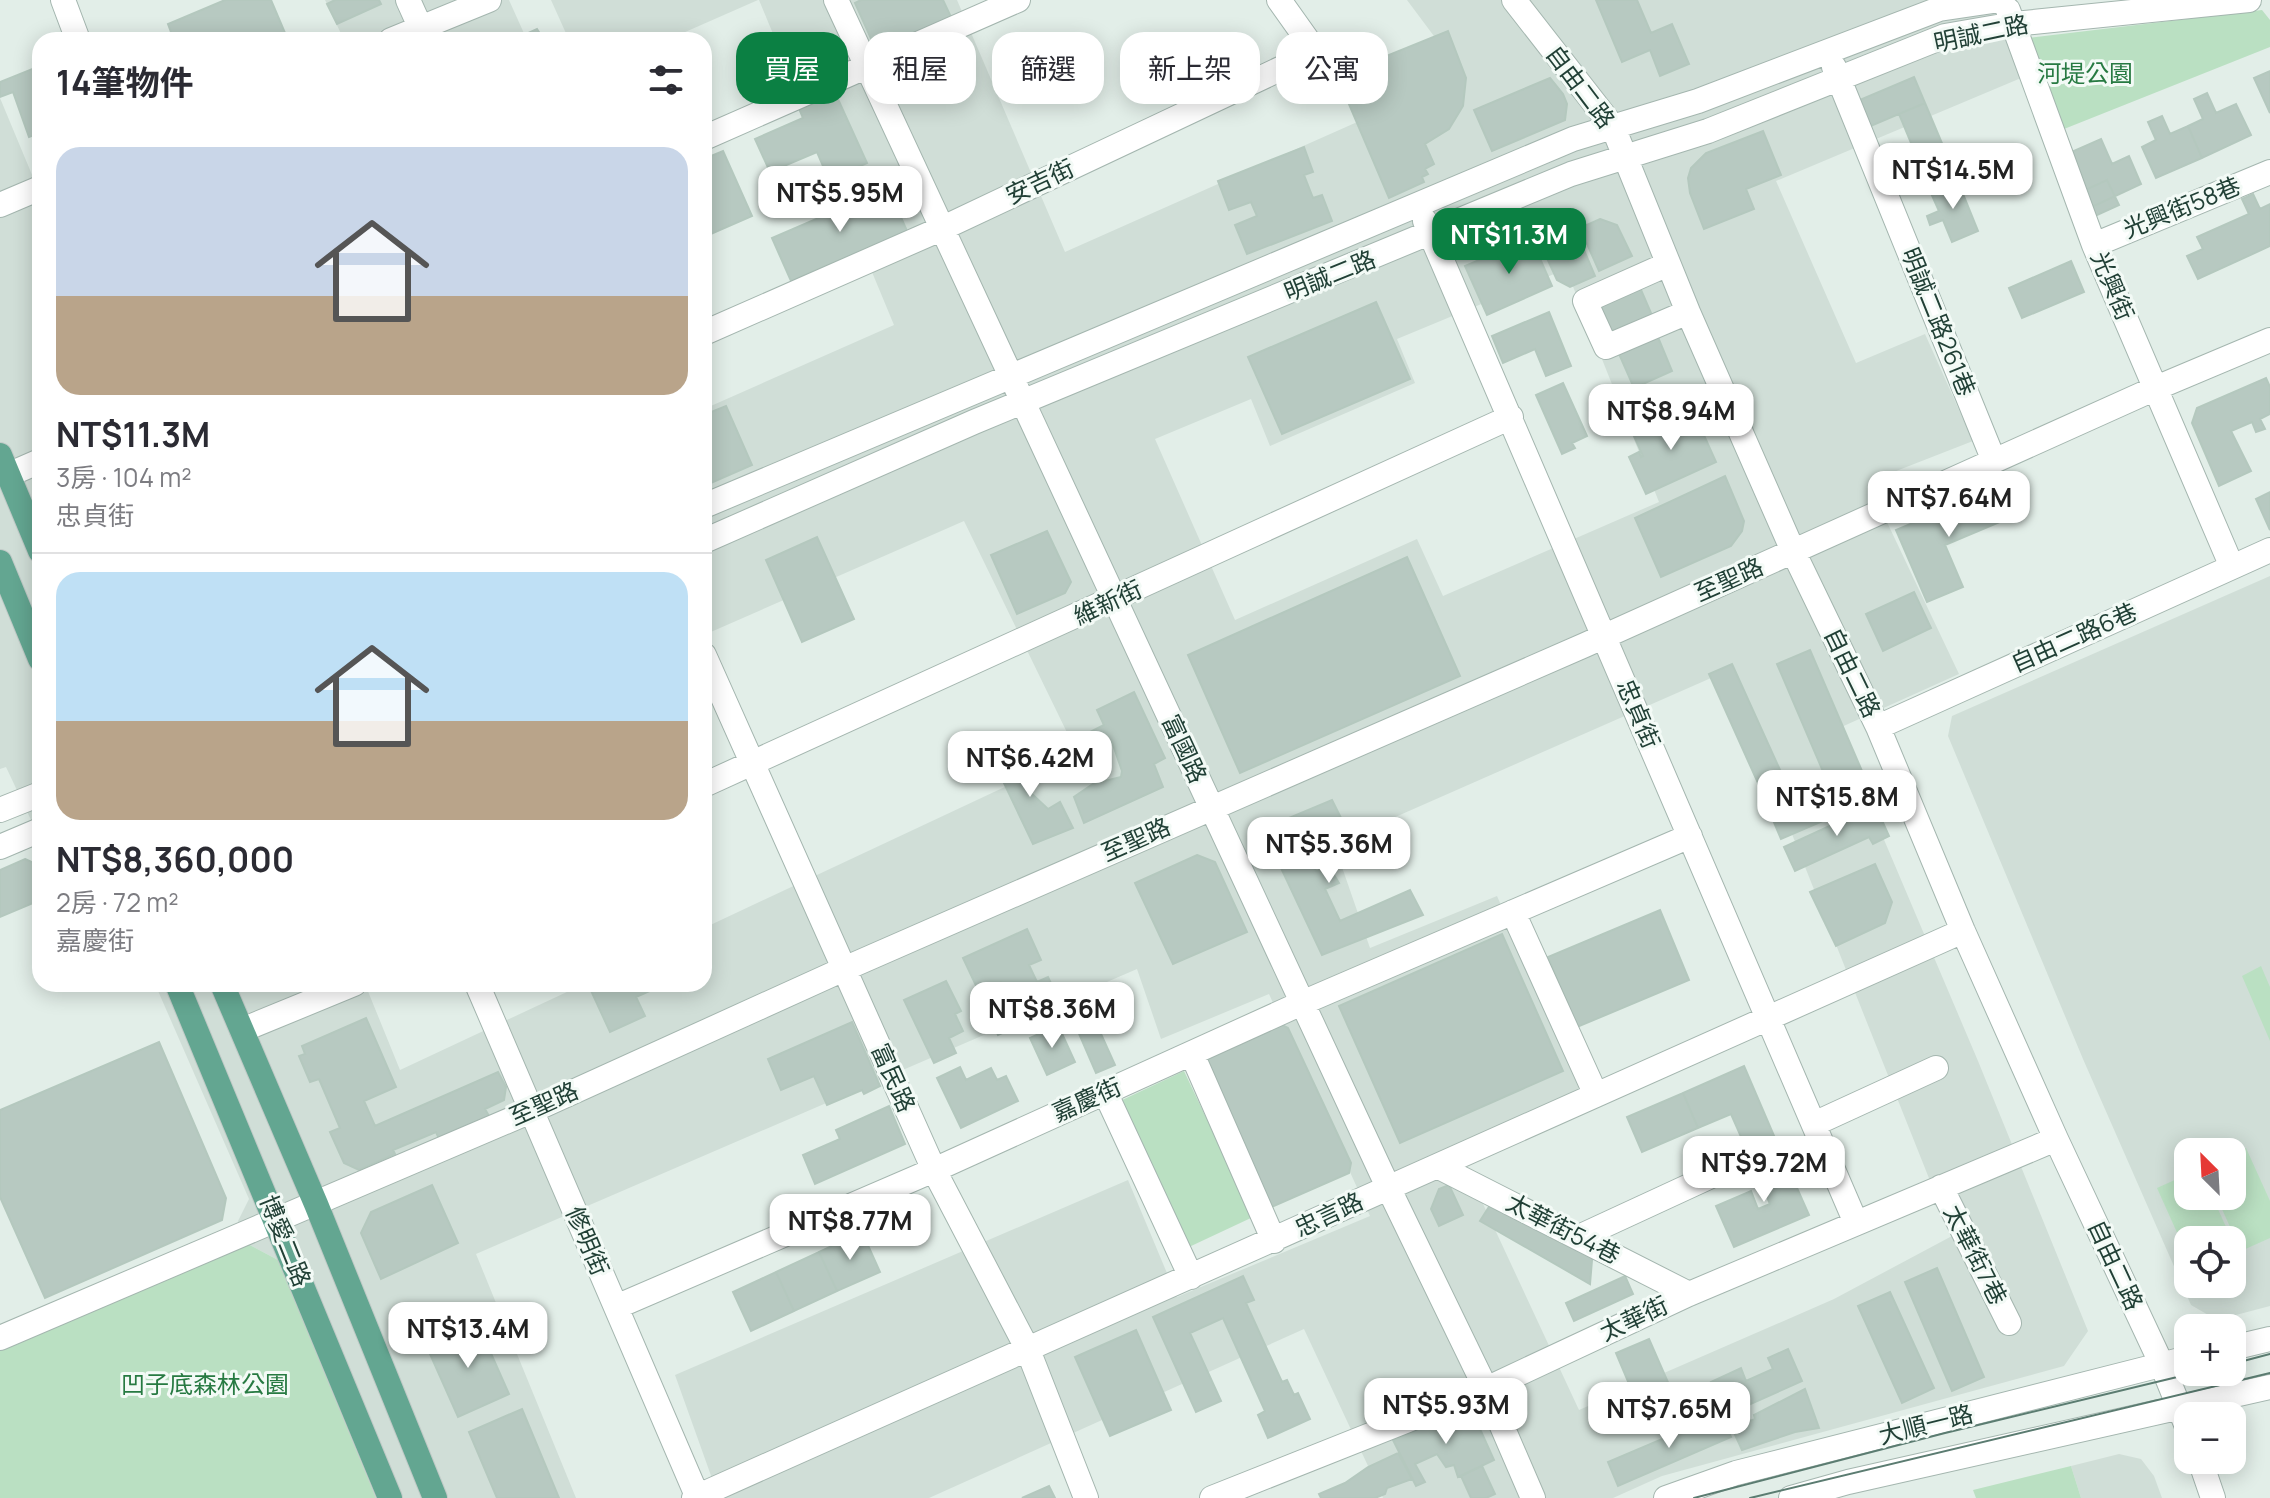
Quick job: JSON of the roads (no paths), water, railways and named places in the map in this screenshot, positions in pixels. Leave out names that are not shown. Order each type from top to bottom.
[{"type":"main road","points":[[4,465],[29,504]]},
{"type":"main road","points":[[0,562],[32,640]]},
{"type":"main road","name":"博愛二路","points":[[180,992],[390,1498]]},
{"type":"main road","name":"博愛二路","points":[[225,992],[316,1204],[435,1498]]},
{"type":"street","points":[[63,0],[75,32]]},
{"type":"street","points":[[408,0],[422,32]]},
{"type":"street","points":[[427,32],[489,0]]},
{"type":"street","name":"富國路","points":[[836,0],[864,59]]},
{"type":"street","points":[[944,32],[1018,0]]},
{"type":"street","name":"安吉街","points":[[712,329],[943,228],[1316,52],[1279,0]]},
{"type":"street","name":"自由二路","points":[[1514,0],[1613,127],[1688,312],[1793,551],[1878,727],[1963,931],[2177,1402]]},
{"type":"street","name":"明誠二路","points":[[712,503],[1573,139],[1698,101],[1939,9],[2002,0]]},
{"type":"street","name":"光興街","points":[[2002,0],[2014,24],[2094,245],[2232,567]]},
{"type":"street","name":"明誠二路","points":[[712,538],[1023,402],[1571,174],[1708,131],[1945,36],[2014,24],[2249,0]]},
{"type":"street","name":"明誠二路261巷","points":[[1827,50],[1994,461]]},
{"type":"street","points":[[712,134],[864,66]]},
{"type":"street","name":"富國路","points":[[885,104],[1388,1187],[1486,1389],[1533,1498]]},
{"type":"street","name":"光興街58巷","points":[[2094,245],[2270,172]]},
{"type":"street","points":[[0,205],[32,191]]},
{"type":"street","name":"忠貞街","points":[[1418,204],[1856,1223]]},
{"type":"street","points":[[1668,264],[1585,301],[1606,347],[1688,312]]},
{"type":"street","name":"至聖路","points":[[0,1338],[531,1111],[844,969],[1605,636],[2156,388],[2270,340]]},
{"type":"street","name":"維新街","points":[[712,782],[1511,417]]},
{"type":"street","points":[[4,465],[32,462]]},
{"type":"street","name":"自由二路6巷","points":[[1878,727],[2270,550]]},
{"type":"street","name":"富民路","points":[[712,673],[934,1170],[1028,1350],[1086,1498]]},
{"type":"street","points":[[0,810],[32,797]]},
{"type":"street","points":[[0,847],[32,833]]},
{"type":"street","name":"嘉慶街","points":[[616,1307],[934,1170],[1302,1003],[1690,836]]},
{"type":"street","points":[[1513,912],[1596,1095]]},
{"type":"street","name":"忠言路","points":[[697,1498],[1963,931]]},
{"type":"street","points":[[242,1030],[335,992]]},
{"type":"street","name":"修明街","points":[[480,992],[697,1498]]},
{"type":"street","points":[[1192,1054],[1274,1241]]},
{"type":"street","points":[[1814,1124],[1936,1068]]},
{"type":"street","points":[[1105,1092],[1191,1277]]},
{"type":"street","name":"太華街","points":[[1212,1498],[1486,1389],[1689,1294],[2056,1139]]},
{"type":"street","name":"太華街54巷","points":[[1437,1166],[1689,1294]]},
{"type":"street","points":[[1579,1237],[1711,1176]]},
{"type":"street","name":"太華街7巷","points":[[1941,1187],[2009,1323]]},
{"type":"street","points":[[2246,1345],[2270,1339]]},
{"type":"street","name":"大順一路","points":[[1666,1498],[1736,1473],[2174,1362]]},
{"type":"street","name":"大順一路","points":[[2230,1402],[2270,1387]]},
{"type":"street","name":"大順一路","points":[[1791,1498],[1848,1482],[2174,1421]]},
{"type":"street","points":[[2205,1474],[2213,1498]]},
{"type":"tram line","points":[[2246,1360],[2270,1354]]},
{"type":"tram line","points":[[1750,1498],[2270,1373]]},
{"type":"tram line","points":[[1694,1498],[2174,1378]]},
{"type":"park label","name":"河堤公園","points":[[2085,74]]},
{"type":"park label","name":"凹子底森林公園","points":[[205,1385]]}]
